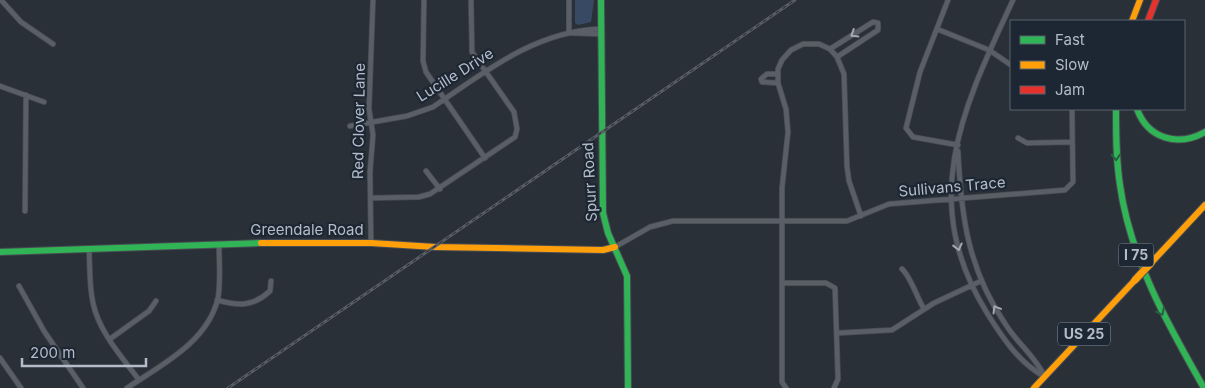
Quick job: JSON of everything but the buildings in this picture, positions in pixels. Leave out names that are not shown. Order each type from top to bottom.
[{"type":"main road","name":"Spurr Road","points":[[601,0],[603,213],[604,224],[627,276],[628,388]]},
{"type":"main road","points":[[1132,20],[1140,0]]},
{"type":"main road","points":[[1148,20],[1156,0]]},
{"type":"main road","name":"I 75","points":[[1116,110],[1116,160],[1128,229],[1147,283],[1171,332],[1204,388]]},
{"type":"main road","points":[[1138,110],[1146,126],[1157,135],[1169,140],[1184,141],[1198,137],[1205,132]]},
{"type":"main road","name":"US 25","points":[[1034,388],[1205,205]]},
{"type":"main road","name":"Greendale Road","points":[[0,252],[219,244],[371,243],[506,249],[603,250],[615,247]]},
{"type":"street","points":[[0,0],[21,22],[53,44]]},
{"type":"street","name":"Red Clover Lane","points":[[371,243],[373,135],[369,109],[373,0]]},
{"type":"street","points":[[424,0],[423,61],[426,72],[485,158]]},
{"type":"street","points":[[371,198],[419,197],[440,189],[515,137],[517,129],[514,112],[472,52],[471,0]]},
{"type":"street","points":[[569,0],[569,33]]},
{"type":"street","points":[[948,0],[920,72],[906,128],[913,137],[958,144]]},
{"type":"street","points":[[1013,0],[975,80],[950,172],[951,199],[959,253],[972,286],[1001,334],[1030,369],[1044,377]]},
{"type":"street","points":[[830,49],[873,22],[878,24],[878,30],[837,57]]},
{"type":"street","points":[[938,29],[990,50],[1010,63]]},
{"type":"street","name":"Lucille Drive","points":[[350,126],[420,112],[445,99],[532,44],[577,30],[600,32]]},
{"type":"street","points":[[786,388],[782,382],[782,175],[788,132],[787,116],[777,74],[782,60],[791,50],[803,44],[819,44],[830,49],[837,57],[844,74],[846,167],[861,216]]},
{"type":"street","points":[[777,74],[767,74],[761,79],[762,82],[767,84],[778,83]]},
{"type":"street","points":[[0,86],[44,102]]},
{"type":"street","points":[[26,95],[26,211]]},
{"type":"street","name":"Sullivans Trace","points":[[615,247],[650,227],[673,221],[847,221],[889,204],[1065,190],[1073,182],[1072,110]]},
{"type":"street","points":[[1018,138],[1027,143],[1072,142]]},
{"type":"street","points":[[958,144],[960,198],[970,249],[982,282],[1008,329],[1038,363],[1044,377]]},
{"type":"street","points":[[426,171],[440,189]]},
{"type":"street","points":[[128,388],[184,349],[208,321],[218,300],[219,244]]},
{"type":"street","points":[[89,248],[93,305],[110,339],[139,380]]},
{"type":"street","points":[[902,269],[924,309]]},
{"type":"street","points":[[218,300],[234,304],[253,303],[270,291],[271,281]]},
{"type":"street","points":[[838,333],[892,330],[910,320],[924,309],[982,282]]},
{"type":"street","points":[[782,283],[826,283],[837,292],[838,379],[834,388]]},
{"type":"street","points":[[19,286],[44,331],[82,388]]},
{"type":"street","points":[[110,339],[149,311],[156,301]]},
{"type":"street","points":[[1001,334],[1008,329]]},
{"type":"street","points":[[0,358],[20,388]]},
{"type":"water","points":[[575,0],[594,0],[591,22],[578,25],[575,23]]},
{"type":"railway","points":[[228,388],[795,0]]},
{"type":"traffic: fast","points":[[601,0],[603,213],[608,233],[627,276],[628,388]]},
{"type":"traffic: fast","points":[[1116,110],[1116,147],[1119,176],[1132,239],[1141,265],[1164,315],[1204,388]]},
{"type":"traffic: fast","points":[[1138,110],[1148,127],[1165,137],[1185,139],[1205,132]]},
{"type":"traffic: fast","points":[[0,252],[261,243]]},
{"type":"traffic: slow","points":[[1132,20],[1140,0]]},
{"type":"traffic: slow","points":[[1151,263],[1205,205]]},
{"type":"traffic: slow","points":[[261,243],[371,243],[435,247],[603,250],[615,247]]},
{"type":"traffic: slow","points":[[1135,280],[1151,263]]},
{"type":"traffic: slow","points":[[1034,388],[1135,280]]},
{"type":"traffic: jam","points":[[1148,20],[1156,0]]}]
